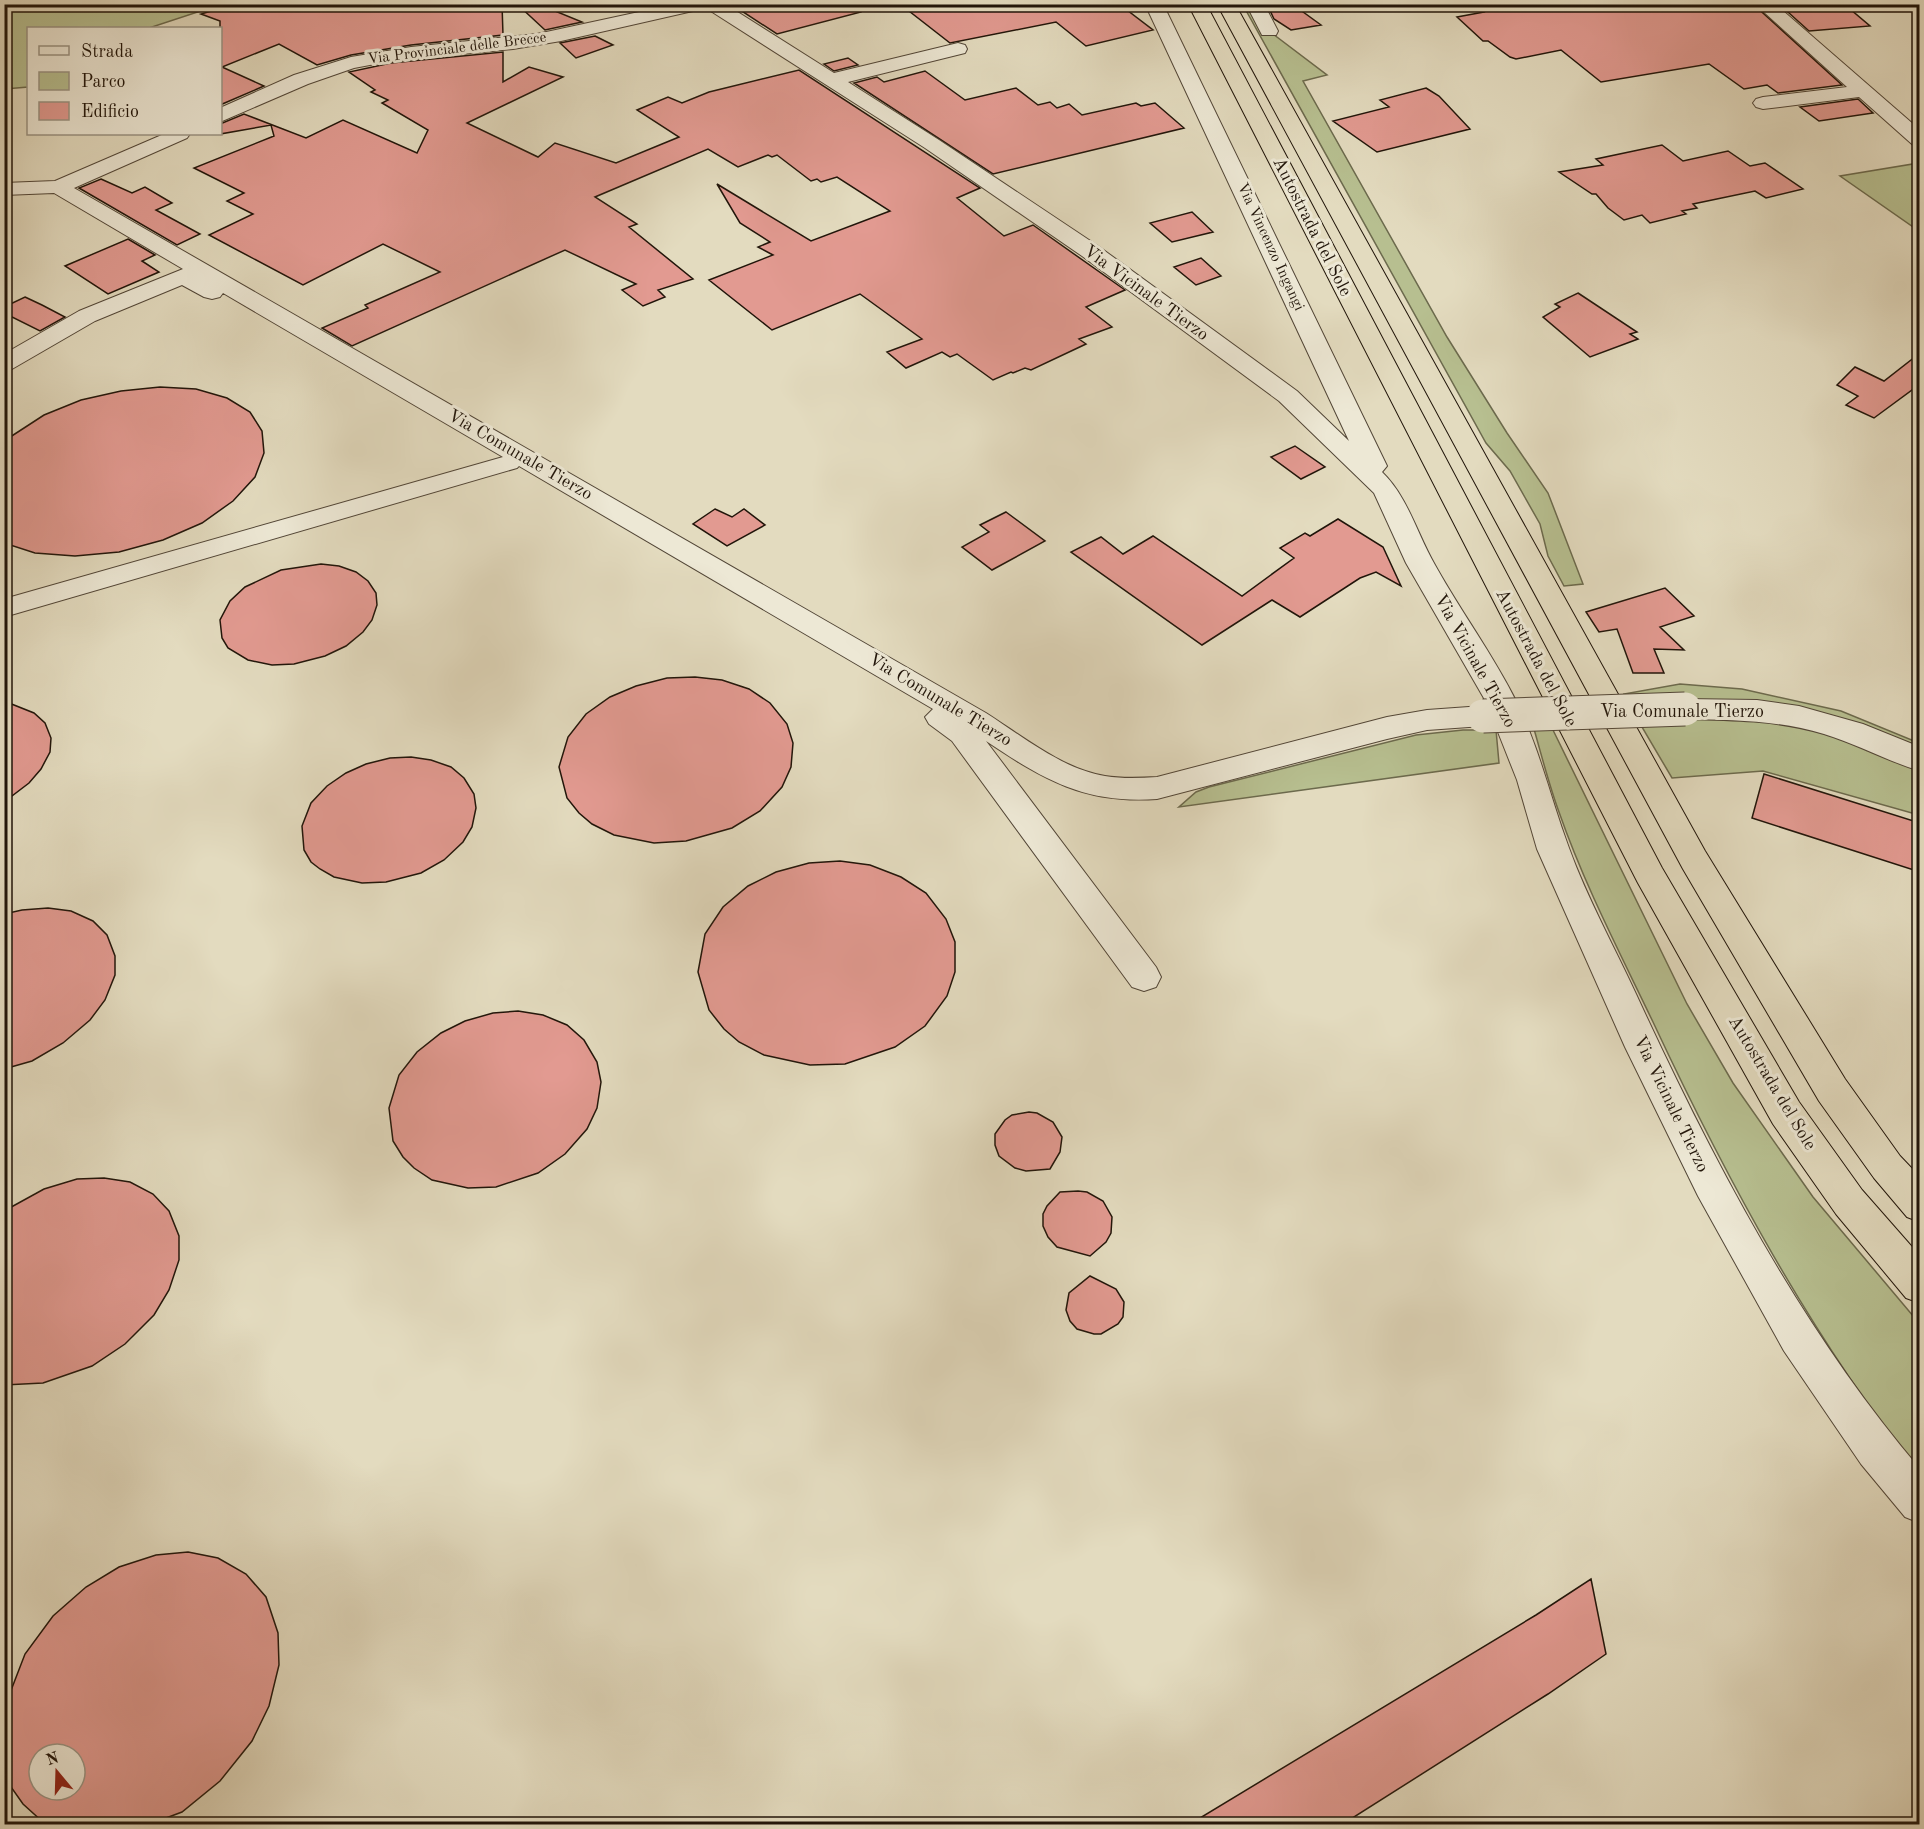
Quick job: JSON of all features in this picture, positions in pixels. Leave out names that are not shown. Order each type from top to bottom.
[{"type":"highway","name":"Autostrada del Sole","points":[[1197,4],[1649,874],[1786,1113],[1849,1202],[1920,1284]]},
{"type":"highway","name":"Autostrada del Sole","points":[[1226,4],[1694,860],[1832,1090],[1887,1167],[1920,1205]]},
{"type":"street","name":"Via Provinciale delle Brecce","points":[[222,115],[320,72],[349,63],[380,56],[552,37],[700,4]]},
{"type":"street","name":"Via Vicinale Tierzo","points":[[712,4],[932,144],[1090,251],[1288,396],[1385,489],[1420,563],[1502,703],[1532,780],[1553,849],[1642,1047],[1711,1184],[1798,1338],[1876,1449],[1920,1502]]},
{"type":"street","name":"Via Vincenzo Ingangi","points":[[1154,4],[1385,489]]},
{"type":"street","points":[[1255,4],[1269,31]]},
{"type":"street","points":[[1764,4],[1920,141]]},
{"type":"street","points":[[831,80],[958,49]]},
{"type":"street","points":[[1763,103],[1864,91]]},
{"type":"street","points":[[4,189],[58,187],[178,135]]},
{"type":"street","name":"Via Comunale Tierzo","points":[[58,187],[975,720],[1055,770],[1080,782],[1131,791],[1157,788],[1427,720],[1483,716],[1685,710],[1744,710],[1780,713],[1826,723],[1886,744],[1920,760]]},
{"type":"street","points":[[4,364],[87,316],[183,276],[508,463],[858,660],[963,733],[1144,977]]},
{"type":"street","points":[[4,608],[508,463]]},
{"type":"green space","points":[[5,4],[219,4],[152,27],[27,27],[27,87],[5,89]]},
{"type":"green space","points":[[1243,5],[1250,5],[1273,34],[1327,75],[1303,81],[1447,337],[1507,433],[1548,493],[1583,584],[1564,586],[1548,556],[1540,524],[1510,471],[1486,443]]},
{"type":"green space","points":[[1919,163],[1919,231],[1840,176]]},
{"type":"green space","points":[[1680,684],[1742,689],[1841,711],[1919,743],[1919,752],[1893,739],[1629,702],[1624,694]]},
{"type":"green space","points":[[1727,718],[1779,722],[1817,730],[1864,745],[1919,771],[1919,815],[1763,771],[1672,778],[1639,722]]},
{"type":"green space","points":[[1552,728],[1687,1004],[1733,1083],[1813,1197],[1919,1323],[1919,1473],[1842,1367],[1807,1312],[1741,1198],[1681,1081],[1591,892],[1559,812],[1534,729]]},
{"type":"green space","points":[[1463,730],[1496,730],[1499,763],[1179,807],[1196,792],[1209,787],[1416,735]]},
{"type":"building","points":[[235,4],[502,4],[503,35],[411,45],[351,55],[317,65],[279,44],[222,67],[220,21],[201,14]]},
{"type":"building","points":[[517,4],[538,4],[582,22],[545,30]]},
{"type":"building","points":[[731,4],[860,4],[861,12],[777,34]]},
{"type":"building","points":[[900,4],[1119,4],[1153,30],[1086,46],[1056,22],[950,43]]},
{"type":"building","points":[[1267,4],[1292,4],[1321,25],[1291,30],[1274,19]]},
{"type":"building","points":[[1476,4],[1634,4],[1641,10],[1753,4],[1842,85],[1778,93],[1767,85],[1744,89],[1709,64],[1601,82],[1561,50],[1516,59],[1488,41],[1483,41],[1457,17],[1484,12]]},
{"type":"building","points":[[1779,4],[1844,4],[1870,26],[1809,31]]},
{"type":"building","points":[[595,36],[613,45],[576,58],[560,43]]},
{"type":"building","points":[[503,52],[503,82],[529,67],[563,77],[467,123],[538,157],[555,143],[616,163],[679,137],[637,110],[668,97],[682,103],[709,92],[799,70],[980,188],[957,198],[1004,236],[1033,225],[1125,290],[1086,307],[1112,327],[1079,339],[1086,344],[1031,370],[1025,368],[993,380],[957,354],[950,357],[942,352],[906,368],[887,352],[922,339],[860,294],[772,330],[709,280],[773,255],[758,247],[770,242],[740,223],[717,184],[811,241],[890,211],[837,177],[821,182],[817,179],[811,181],[777,155],[772,157],[768,155],[738,167],[708,149],[595,197],[637,224],[629,227],[693,279],[658,290],[665,297],[643,306],[622,290],[636,284],[565,250],[352,346],[322,328],[368,308],[365,305],[440,272],[383,244],[303,285],[209,235],[253,214],[227,201],[244,193],[194,168],[274,136],[271,125],[222,134],[222,123],[244,114],[306,138],[343,120],[417,153],[428,130],[382,103],[388,100],[371,92],[375,90],[349,72],[391,63]]},
{"type":"building","points":[[848,58],[858,65],[834,71],[824,64]]},
{"type":"building","points":[[222,67],[264,86],[222,104]]},
{"type":"building","points":[[925,71],[965,100],[1016,88],[1038,105],[1050,102],[1057,108],[1069,104],[1082,115],[1136,103],[1141,106],[1155,103],[1184,128],[993,174],[854,83],[877,77],[884,82]]},
{"type":"building","points":[[1426,88],[1439,96],[1470,129],[1377,152],[1333,121],[1389,107],[1380,100]]},
{"type":"building","points":[[1858,99],[1873,113],[1819,121],[1800,107]]},
{"type":"building","points":[[1662,145],[1683,161],[1728,151],[1750,166],[1765,163],[1803,189],[1766,198],[1755,191],[1693,204],[1697,208],[1682,211],[1686,214],[1650,223],[1642,215],[1624,220],[1608,208],[1596,194],[1592,194],[1559,172],[1603,165],[1596,159]]},
{"type":"building","points":[[101,179],[132,193],[145,187],[172,203],[156,210],[200,234],[177,245],[79,188]]},
{"type":"building","points":[[1192,212],[1213,232],[1172,242],[1150,223]]},
{"type":"building","points":[[128,239],[155,255],[142,261],[159,272],[108,294],[65,266]]},
{"type":"building","points":[[1201,258],[1221,276],[1196,285],[1174,267]]},
{"type":"building","points":[[1578,293],[1637,332],[1630,334],[1638,339],[1590,357],[1543,317],[1560,307],[1555,304]]},
{"type":"building","points":[[25,297],[65,317],[40,331],[4,313],[4,307]]},
{"type":"building","points":[[1920,353],[1920,384],[1874,418],[1846,405],[1858,396],[1837,385],[1855,367],[1884,381]]},
{"type":"building","points":[[160,387],[196,389],[227,398],[250,412],[262,431],[264,453],[255,477],[233,501],[202,523],[163,540],[119,552],[75,556],[35,553],[4,543],[4,441],[44,415],[81,400],[121,391]]},
{"type":"building","points":[[1295,446],[1325,467],[1301,479],[1271,457]]},
{"type":"building","points":[[715,509],[732,517],[744,509],[765,525],[727,546],[693,524]]},
{"type":"building","points":[[1006,512],[1045,541],[992,570],[962,547],[989,532],[980,525]]},
{"type":"building","points":[[1338,519],[1383,547],[1401,586],[1376,572],[1360,578],[1300,617],[1272,600],[1202,645],[1071,552],[1101,537],[1123,554],[1153,536],[1242,596],[1294,558],[1280,548],[1305,533],[1310,536]]},
{"type":"building","points":[[321,564],[339,566],[356,572],[368,581],[376,593],[377,605],[372,620],[363,632],[346,646],[325,656],[294,664],[272,665],[248,660],[228,648],[222,638],[220,620],[230,601],[245,587],[281,570]]},
{"type":"building","points":[[1665,588],[1694,616],[1660,627],[1684,650],[1654,649],[1664,673],[1633,673],[1617,629],[1599,632],[1586,612]]},
{"type":"building","points":[[695,677],[722,680],[749,689],[770,703],[787,724],[793,743],[791,767],[782,787],[760,811],[732,828],[686,841],[654,843],[614,835],[592,824],[567,798],[559,767],[568,737],[586,714],[610,697],[636,686],[667,678]]},
{"type":"building","points":[[4,701],[34,713],[45,723],[51,738],[50,752],[41,769],[29,783],[4,802]]},
{"type":"building","points":[[411,757],[431,760],[451,767],[464,778],[474,794],[476,808],[472,827],[463,842],[444,860],[421,873],[386,882],[362,883],[334,877],[311,862],[304,850],[302,826],[311,803],[327,786],[346,773],[366,764],[390,758]]},
{"type":"building","points":[[1764,774],[1920,823],[1920,872],[1752,818]]},
{"type":"building","points":[[840,861],[870,865],[901,877],[926,893],[946,919],[955,942],[955,972],[947,996],[925,1026],[895,1047],[845,1064],[810,1065],[764,1055],[739,1042],[724,1029],[709,1010],[698,972],[705,934],[723,907],[748,886],[776,872],[809,863]]},
{"type":"building","points":[[48,908],[71,911],[93,921],[107,935],[115,956],[115,975],[105,1000],[90,1020],[63,1043],[32,1061],[4,1069],[4,914]]},
{"type":"building","points":[[518,1011],[543,1015],[567,1025],[584,1040],[597,1062],[601,1082],[597,1108],[587,1129],[565,1154],[538,1173],[496,1187],[468,1188],[432,1180],[403,1157],[393,1141],[389,1108],[399,1075],[417,1052],[441,1033],[465,1021],[493,1013]]},
{"type":"building","points":[[1037,1113],[1053,1122],[1062,1137],[1060,1152],[1050,1169],[1026,1171],[1015,1168],[999,1156],[995,1145],[995,1134],[1005,1120],[1012,1115]]},
{"type":"building","points":[[104,1178],[130,1182],[153,1194],[169,1211],[179,1236],[179,1260],[169,1290],[154,1315],[125,1344],[92,1366],[43,1383],[4,1385],[4,1211],[44,1189],[77,1179]]},
{"type":"building","points":[[1060,1192],[1087,1192],[1103,1201],[1112,1217],[1111,1233],[1106,1242],[1090,1256],[1057,1247],[1048,1237],[1043,1226],[1043,1214],[1047,1206]]},
{"type":"building","points":[[1090,1276],[1116,1289],[1124,1302],[1123,1317],[1118,1324],[1101,1334],[1077,1329],[1070,1321],[1066,1310],[1069,1293]]},
{"type":"building","points":[[188,1552],[218,1558],[246,1574],[266,1597],[278,1633],[279,1665],[269,1706],[252,1741],[220,1781],[182,1812],[150,1824],[44,1823],[23,1804],[11,1787],[4,1764],[5,1706],[25,1654],[53,1616],[86,1587],[119,1567],[156,1555]]},
{"type":"building","points":[[1591,1579],[1606,1654],[1548,1694],[1343,1824],[1190,1824],[1536,1615]]}]
